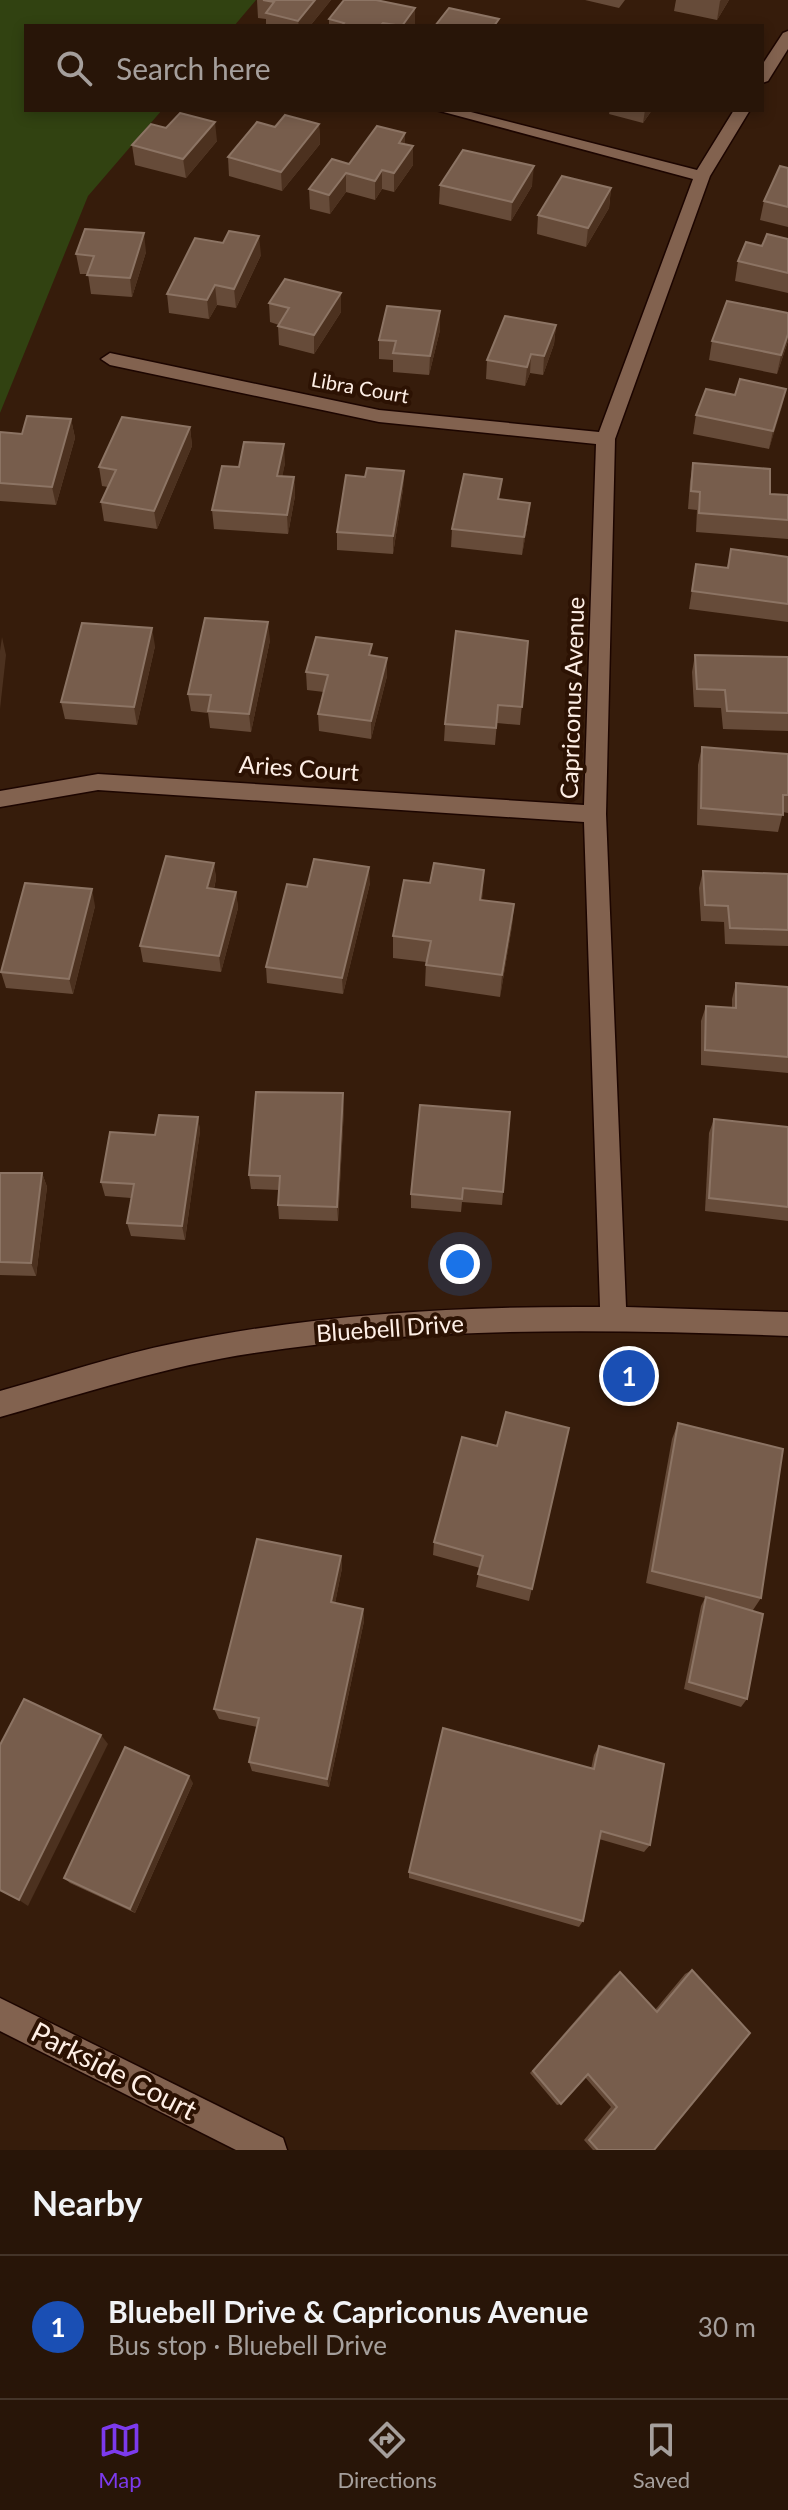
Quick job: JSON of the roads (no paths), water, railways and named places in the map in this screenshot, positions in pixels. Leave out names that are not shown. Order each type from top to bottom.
[{"type":"street","points":[[764,75],[788,36]]},
{"type":"street","points":[[452,112],[702,176]]},
{"type":"street","name":"Capriconus Avenue","points":[[613,1316],[595,814],[606,439],[702,176],[741,112]]},
{"type":"street","name":"Libra Court","points":[[110,359],[379,416],[606,439]]},
{"type":"street","name":"Aries Court","points":[[0,799],[98,782],[595,814]]},
{"type":"street","name":"Bluebell Drive","points":[[0,1404],[176,1355],[353,1328],[613,1316],[788,1324]]},
{"type":"street","name":"Parkside Court","points":[[0,2014],[271,2150]]},
{"type":"place","name":"Bluebell Drive & Capriconus Avenue","points":[[629,1376]]}]
